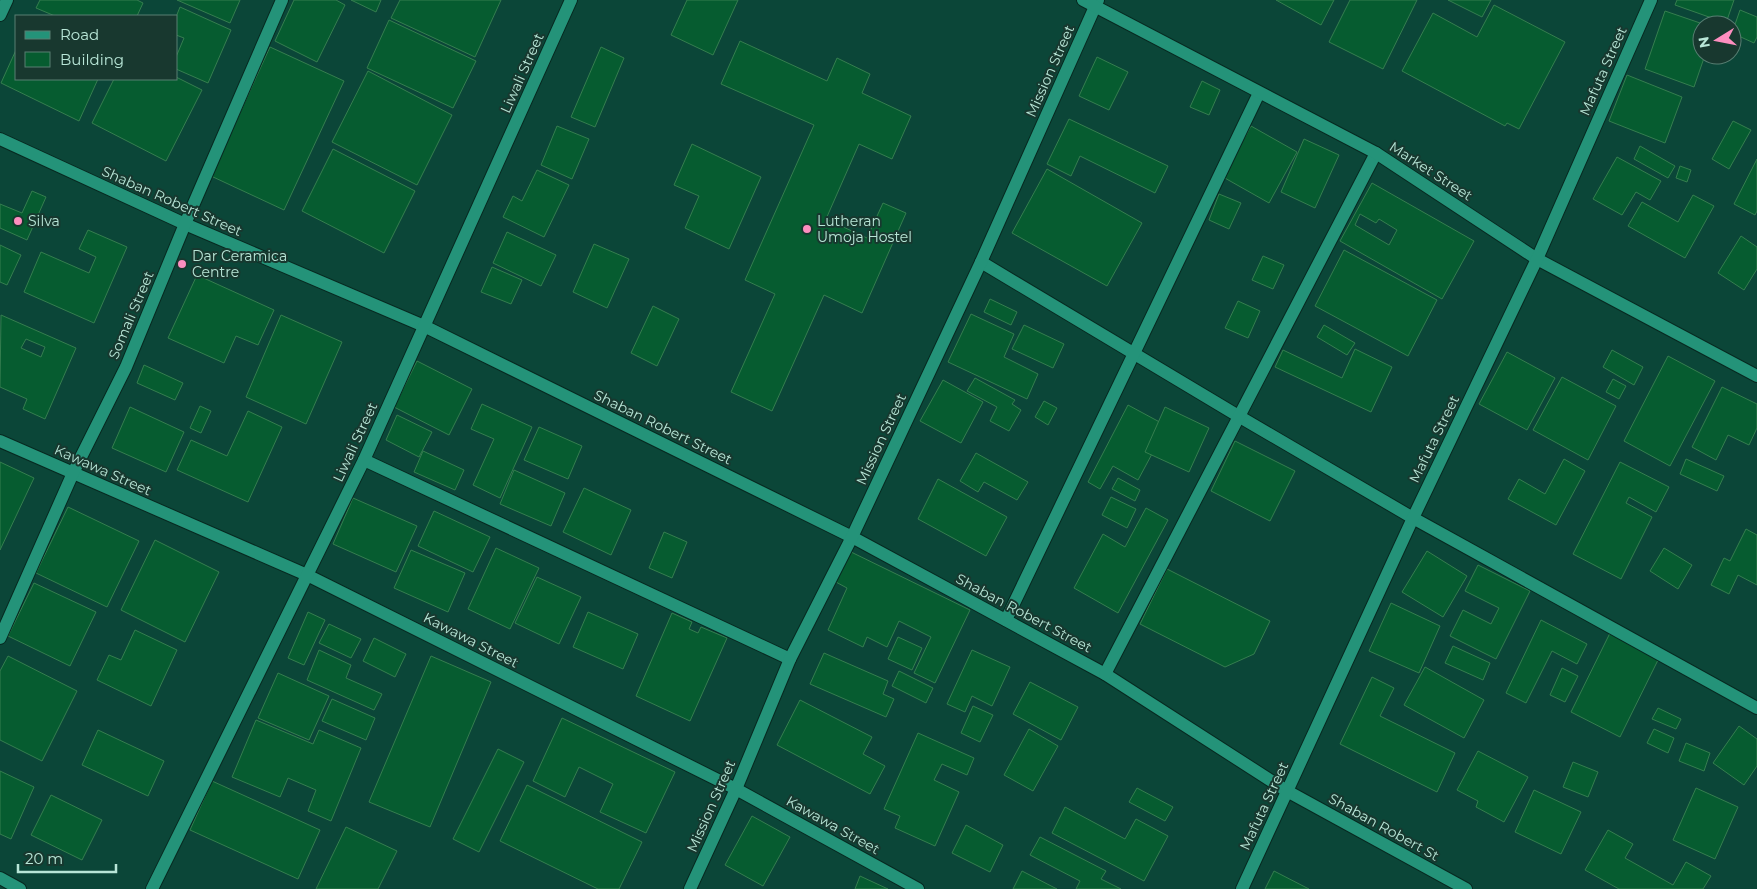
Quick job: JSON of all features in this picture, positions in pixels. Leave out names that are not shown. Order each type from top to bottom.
[{"type":"street","points":[[0,15],[7,0]]},
{"type":"street","name":"Somali Street","points":[[0,638],[73,473],[126,368],[185,224],[282,0]]},
{"type":"street","name":"Liwali Street","points":[[152,889],[364,460],[571,0]]},
{"type":"street","name":"Mafuta Street","points":[[1242,889],[1413,518],[1537,259],[1651,0]]},
{"type":"street","name":"Market Street","points":[[1092,2],[1259,93],[1376,152],[1537,259],[1757,376]]},
{"type":"street","name":"Mission Street","points":[[690,889],[736,789],[790,659],[852,537],[981,262],[1092,2]]},
{"type":"street","points":[[1006,620],[1259,93]]},
{"type":"street","name":"Shaban Robert Street","points":[[0,139],[185,224],[424,326],[852,537],[1105,674],[1288,791]]},
{"type":"street","points":[[1105,674],[1376,152]]},
{"type":"street","points":[[981,262],[1413,518],[1757,708]]},
{"type":"street","name":"Kawawa Street","points":[[0,441],[307,575],[736,789],[918,889]]},
{"type":"street","points":[[364,460],[790,659]]},
{"type":"street","name":"Shaban Robert St","points":[[1288,791],[1466,889]]},
{"type":"street","points":[[0,878],[20,889]]},
{"type":"building","points":[[40,0],[137,0],[143,3],[137,15],[53,15],[36,8]]},
{"type":"building","points":[[177,0],[240,0],[230,23]]},
{"type":"building","points":[[294,0],[336,0],[345,5],[317,62],[275,41]]},
{"type":"building","points":[[351,0],[381,0],[376,12]]},
{"type":"building","points":[[400,0],[501,0],[475,57],[391,18]]},
{"type":"building","points":[[687,0],[738,0],[713,55],[671,35]]},
{"type":"building","points":[[1276,0],[1334,0],[1321,25]]},
{"type":"building","points":[[1350,0],[1417,0],[1383,69],[1329,42]]},
{"type":"building","points":[[1448,0],[1491,0],[1482,17]]},
{"type":"building","points":[[1677,0],[1734,0],[1729,15],[1703,15],[1675,5]]},
{"type":"building","points":[[1494,5],[1565,42],[1519,129],[1507,123],[1505,126],[1402,71],[1433,13],[1477,37]]},
{"type":"building","points":[[180,7],[231,30],[208,83],[178,70],[178,52],[184,38],[178,36],[177,15]]},
{"type":"building","points":[[1740,10],[1757,17],[1757,37],[1754,43],[1742,38],[1742,15],[1738,15]]},
{"type":"building","points":[[1665,11],[1692,20],[1692,65],[1702,65],[1694,87],[1645,69]]},
{"type":"building","points":[[389,20],[476,61],[453,108],[367,68]]},
{"type":"building","name":"Lutheran Umoja Hostel","points":[[740,41],[827,81],[837,58],[870,74],[862,93],[911,116],[892,159],[859,144],[826,219],[867,238],[883,203],[906,213],[862,313],[824,295],[772,411],[731,392],[775,294],[745,280],[814,125],[721,84]]},
{"type":"building","points":[[270,47],[344,81],[284,210],[211,176]]},
{"type":"building","points":[[601,47],[624,58],[595,127],[571,117]]},
{"type":"building","points":[[15,52],[15,80],[98,80],[79,121],[1,83]]},
{"type":"building","points":[[1097,57],[1128,72],[1109,110],[1079,96]]},
{"type":"building","points":[[368,71],[452,115],[417,185],[332,142]]},
{"type":"building","points":[[1627,75],[1682,97],[1665,143],[1609,121]]},
{"type":"building","points":[[178,78],[202,90],[166,161],[92,123],[114,80],[178,80]]},
{"type":"building","points":[[1202,81],[1220,90],[1209,115],[1190,107]]},
{"type":"building","points":[[1069,119],[1168,166],[1155,193],[1080,156],[1071,176],[1047,164]]},
{"type":"building","points":[[1733,121],[1751,130],[1729,169],[1712,159]]},
{"type":"building","points":[[557,126],[589,139],[572,179],[541,165]]},
{"type":"building","points":[[1251,126],[1297,152],[1269,203],[1223,177]]},
{"type":"building","points":[[1304,139],[1339,155],[1315,208],[1281,192]]},
{"type":"building","points":[[692,144],[761,177],[729,249],[685,228],[699,196],[674,185]]},
{"type":"building","points":[[1640,146],[1675,166],[1668,178],[1634,159]]},
{"type":"building","points":[[333,149],[415,191],[384,253],[302,211]]},
{"type":"building","points":[[1617,157],[1661,181],[1650,200],[1636,192],[1622,215],[1593,199]]},
{"type":"building","points":[[1757,159],[1757,211],[1755,215],[1734,204]]},
{"type":"building","points":[[1680,166],[1691,170],[1687,182],[1676,178]]},
{"type":"building","points":[[1047,169],[1142,223],[1107,286],[1012,233]]},
{"type":"building","points":[[537,170],[569,185],[544,237],[503,217],[513,196],[522,201]]},
{"type":"building","points":[[1372,183],[1474,241],[1442,299],[1340,241]],"holes":[[[1360,214],[1376,223],[1379,219],[1397,230],[1389,245],[1355,225]]]},
{"type":"building","name":"Silva","points":[[32,191],[46,197],[27,240],[0,228],[0,204],[22,213]]},
{"type":"building","points":[[1219,194],[1241,203],[1229,229],[1209,220]]},
{"type":"building","points":[[1693,195],[1714,206],[1685,258],[1628,226],[1642,202],[1678,222]]},
{"type":"building","points":[[88,230],[127,247],[94,323],[24,292],[41,252],[89,273],[96,257],[79,249]]},
{"type":"building","points":[[507,232],[556,255],[541,286],[493,263]]},
{"type":"building","points":[[1741,236],[1757,247],[1757,269],[1744,290],[1718,273]]},
{"type":"building","points":[[594,244],[629,259],[607,308],[573,292]]},
{"type":"building","name":"Silva","points":[[0,245],[21,255],[7,285],[0,282]]},
{"type":"building","points":[[1344,250],[1437,300],[1408,356],[1315,306]]},
{"type":"building","points":[[1263,256],[1284,265],[1273,289],[1252,280]]},
{"type":"building","points":[[492,267],[522,280],[511,304],[481,292]]},
{"type":"building","points":[[197,275],[274,310],[258,345],[236,336],[224,363],[168,338]]},
{"type":"building","points":[[990,299],[1017,312],[1011,325],[984,312]]},
{"type":"building","points":[[1238,301],[1260,311],[1248,338],[1225,328]]},
{"type":"building","points":[[653,306],[679,319],[657,366],[631,353]]},
{"type":"building","points":[[971,314],[1014,334],[1004,357],[1038,374],[1027,399],[948,362]]},
{"type":"building","points":[[1,315],[76,348],[45,419],[23,409],[27,399],[0,387]],"holes":[[[26,339],[45,347],[41,357],[21,348]]]},
{"type":"building","points":[[281,315],[342,342],[306,424],[246,397]]},
{"type":"building","points":[[1024,325],[1064,344],[1053,368],[1012,349]]},
{"type":"building","points":[[1324,325],[1355,343],[1347,355],[1317,337]]},
{"type":"building","points":[[1355,349],[1392,367],[1371,412],[1275,367],[1283,350],[1342,378]]},
{"type":"building","points":[[1612,350],[1643,367],[1634,385],[1603,367]]},
{"type":"building","points":[[1507,352],[1555,378],[1527,430],[1479,404]]},
{"type":"building","points":[[1668,356],[1715,381],[1670,466],[1624,441]]},
{"type":"building","points":[[417,361],[472,389],[449,435],[394,407]]},
{"type":"building","points":[[144,365],[183,383],[175,400],[137,383]]},
{"type":"building","points":[[1562,377],[1616,406],[1588,460],[1533,430]]},
{"type":"building","points":[[975,378],[1015,400],[1012,404],[1021,410],[1009,431],[990,421],[997,407],[967,391]]},
{"type":"building","points":[[1613,379],[1626,386],[1619,399],[1606,392]]},
{"type":"building","points":[[943,380],[983,402],[961,443],[920,421]]},
{"type":"building","points":[[1722,387],[1757,404],[1757,428],[1749,445],[1728,435],[1716,460],[1692,447]]},
{"type":"building","points":[[1044,401],[1057,408],[1048,425],[1035,417]]},
{"type":"building","points":[[482,404],[532,427],[500,498],[473,485],[494,439],[471,429]]},
{"type":"building","points":[[1128,405],[1167,426],[1138,480],[1113,466],[1100,489],[1088,482]]},
{"type":"building","points":[[200,406],[211,411],[201,433],[190,428]]},
{"type":"building","points":[[130,407],[184,432],[166,472],[112,448]]},
{"type":"building","points":[[1165,407],[1209,428],[1189,472],[1145,452]]},
{"type":"building","points":[[248,411],[282,427],[248,502],[177,470],[191,440],[227,456]]},
{"type":"building","points":[[397,415],[432,432],[419,457],[386,440]]},
{"type":"building","points":[[539,427],[582,446],[568,479],[524,460]]},
{"type":"building","points":[[1235,441],[1295,471],[1270,521],[1211,491]]},
{"type":"building","points":[[423,451],[464,470],[455,490],[414,472]]},
{"type":"building","points":[[976,453],[1028,482],[1017,500],[984,482],[978,492],[960,481]]},
{"type":"building","points":[[1564,459],[1585,471],[1556,525],[1508,499],[1519,479],[1545,494]]},
{"type":"building","points":[[1686,459],[1724,476],[1717,491],[1680,474]]},
{"type":"building","points":[[0,462],[34,478],[0,550]]},
{"type":"building","points":[[1620,462],[1669,487],[1656,512],[1629,497],[1626,503],[1652,517],[1621,579],[1573,554]]},
{"type":"building","points":[[514,470],[565,493],[551,526],[500,504]]},
{"type":"building","points":[[1118,478],[1140,490],[1135,501],[1112,489]]},
{"type":"building","points":[[938,479],[1007,517],[986,556],[918,519]]},
{"type":"building","points":[[584,488],[631,510],[611,555],[563,532]]},
{"type":"building","points":[[1111,497],[1136,509],[1127,528],[1102,515]]},
{"type":"building","points":[[353,498],[417,526],[396,572],[333,544]]},
{"type":"building","points":[[68,507],[139,541],[107,607],[36,573]]},
{"type":"building","points":[[1146,508],[1168,520],[1118,613],[1074,588],[1103,534],[1125,547]]},
{"type":"building","points":[[434,511],[490,537],[473,572],[418,546]]},
{"type":"building","points":[[1746,529],[1757,535],[1757,585],[1738,575],[1729,594],[1711,585],[1724,558],[1730,561]]},
{"type":"building","points":[[664,532],[687,542],[672,578],[649,568]]},
{"type":"building","points":[[155,540],[219,572],[185,642],[121,610]]},
{"type":"building","points":[[496,548],[539,568],[510,629],[468,609]]},
{"type":"building","points":[[1664,548],[1692,565],[1678,589],[1650,571]]},
{"type":"building","points":[[411,550],[465,573],[448,612],[394,588]]},
{"type":"building","points":[[849,551],[970,610],[935,683],[914,673],[931,637],[899,621],[887,647],[867,637],[863,647],[828,630],[847,588],[834,581]]},
{"type":"building","points":[[1427,551],[1467,576],[1443,617],[1402,592]]},
{"type":"building","points":[[1478,565],[1530,591],[1496,659],[1450,636],[1463,610],[1491,624],[1499,608],[1465,591]]},
{"type":"building","points":[[1167,569],[1270,621],[1254,654],[1225,667],[1140,624]]},
{"type":"building","points":[[537,577],[581,597],[559,644],[515,623]]},
{"type":"building","points":[[34,583],[96,612],[70,666],[8,636]]},
{"type":"building","points":[[1391,603],[1440,626],[1419,673],[1369,651]]},
{"type":"building","points":[[308,612],[325,620],[304,665],[288,658]]},
{"type":"building","points":[[588,612],[638,634],[623,669],[573,647]]},
{"type":"building","points":[[672,613],[692,622],[689,629],[698,633],[701,627],[727,638],[690,721],[636,696]]},
{"type":"building","points":[[1541,620],[1587,644],[1577,664],[1552,651],[1526,703],[1506,693]]},
{"type":"building","points":[[329,624],[361,639],[351,658],[319,643]]},
{"type":"building","points":[[135,630],[177,650],[151,706],[97,680],[109,655],[121,660]]},
{"type":"building","points":[[1610,633],[1659,658],[1620,737],[1571,712]]},
{"type":"building","points":[[898,637],[922,648],[912,670],[888,659]]},
{"type":"building","points":[[374,638],[406,654],[395,677],[363,661]]},
{"type":"building","points":[[1453,646],[1490,663],[1483,680],[1445,663]]},
{"type":"building","points":[[319,650],[351,665],[346,678],[382,694],[374,710],[307,680]]},
{"type":"building","points":[[972,650],[1010,667],[992,706],[972,696],[965,712],[947,704]]},
{"type":"building","points":[[824,653],[888,681],[883,694],[894,699],[886,717],[810,684]]},
{"type":"building","points":[[8,656],[77,691],[42,761],[0,740],[0,671]]},
{"type":"building","points":[[431,656],[491,682],[430,827],[369,802]]},
{"type":"building","points":[[1425,667],[1484,700],[1464,738],[1404,705]]},
{"type":"building","points":[[1562,668],[1578,676],[1565,702],[1550,695]]},
{"type":"building","points":[[899,671],[933,688],[926,703],[892,686]]},
{"type":"building","points":[[278,673],[329,696],[309,740],[258,718]]},
{"type":"building","points":[[1372,677],[1394,688],[1380,716],[1455,753],[1437,792],[1340,744]]},
{"type":"building","points":[[1030,682],[1078,707],[1061,740],[1013,714]]},
{"type":"building","points":[[332,699],[375,718],[366,740],[322,721]]},
{"type":"building","points":[[800,700],[872,737],[863,754],[885,766],[870,794],[777,745]]},
{"type":"building","points":[[973,706],[993,715],[980,742],[961,733]]},
{"type":"building","points":[[1658,708],[1681,719],[1676,729],[1652,719]]},
{"type":"building","points":[[562,718],[675,772],[646,833],[600,812],[613,784],[579,767],[565,797],[533,781]]},
{"type":"building","points":[[256,720],[313,744],[319,730],[361,748],[331,821],[308,811],[316,790],[288,778],[280,797],[232,777]]},
{"type":"building","points":[[1739,726],[1757,739],[1757,766],[1744,785],[1713,763]]},
{"type":"building","points":[[1029,729],[1058,746],[1033,791],[1004,775]]},
{"type":"building","points":[[1654,729],[1674,738],[1668,753],[1647,743]]},
{"type":"building","points":[[98,730],[164,761],[148,796],[82,765]]},
{"type":"building","points":[[918,733],[974,758],[967,775],[942,764],[934,780],[959,792],[935,846],[895,828],[900,816],[884,809]]},
{"type":"building","points":[[1686,743],[1710,753],[1704,771],[1679,761]]},
{"type":"building","points":[[498,749],[524,762],[479,852],[453,839]]},
{"type":"building","points":[[1478,751],[1528,777],[1504,822],[1476,807],[1478,801],[1457,790]]},
{"type":"building","points":[[1573,762],[1598,772],[1588,797],[1563,787]]},
{"type":"building","points":[[0,771],[34,787],[11,839],[0,834]]},
{"type":"building","points":[[212,781],[320,830],[298,879],[190,830]]},
{"type":"building","points":[[527,785],[642,842],[619,889],[598,889],[500,841]]},
{"type":"building","points":[[1137,788],[1173,807],[1165,821],[1129,802]]},
{"type":"building","points":[[1696,788],[1738,807],[1715,859],[1673,840]]},
{"type":"building","points":[[1534,790],[1581,812],[1561,854],[1515,832]]},
{"type":"building","points":[[51,795],[102,820],[82,860],[31,835]]},
{"type":"building","points":[[1065,807],[1125,839],[1136,819],[1168,836],[1144,881],[1052,833]]},
{"type":"building","points":[[752,816],[790,837],[763,886],[725,865]]},
{"type":"building","points":[[966,825],[1003,845],[990,872],[952,853]]},
{"type":"building","points":[[346,827],[397,851],[378,889],[316,889]]},
{"type":"building","points":[[1608,830],[1633,844],[1625,858],[1673,885],[1686,862],[1711,876],[1703,889],[1619,889],[1585,870]]},
{"type":"building","points":[[1040,837],[1106,871],[1101,879],[1121,889],[1076,889],[1080,881],[1030,855]]},
{"type":"building","points":[[1022,871],[1057,889],[1013,889]]},
{"type":"building","points":[[1274,871],[1309,889],[1265,889]]},
{"type":"building","points":[[860,876],[888,889],[855,889]]},
{"type":"place","name":"Silva","points":[[18,221]]},
{"type":"place","name":"Lutheran Umoja Hostel","points":[[807,229]]},
{"type":"place","name":"Dar Ceramica Centre","points":[[182,264]]}]
